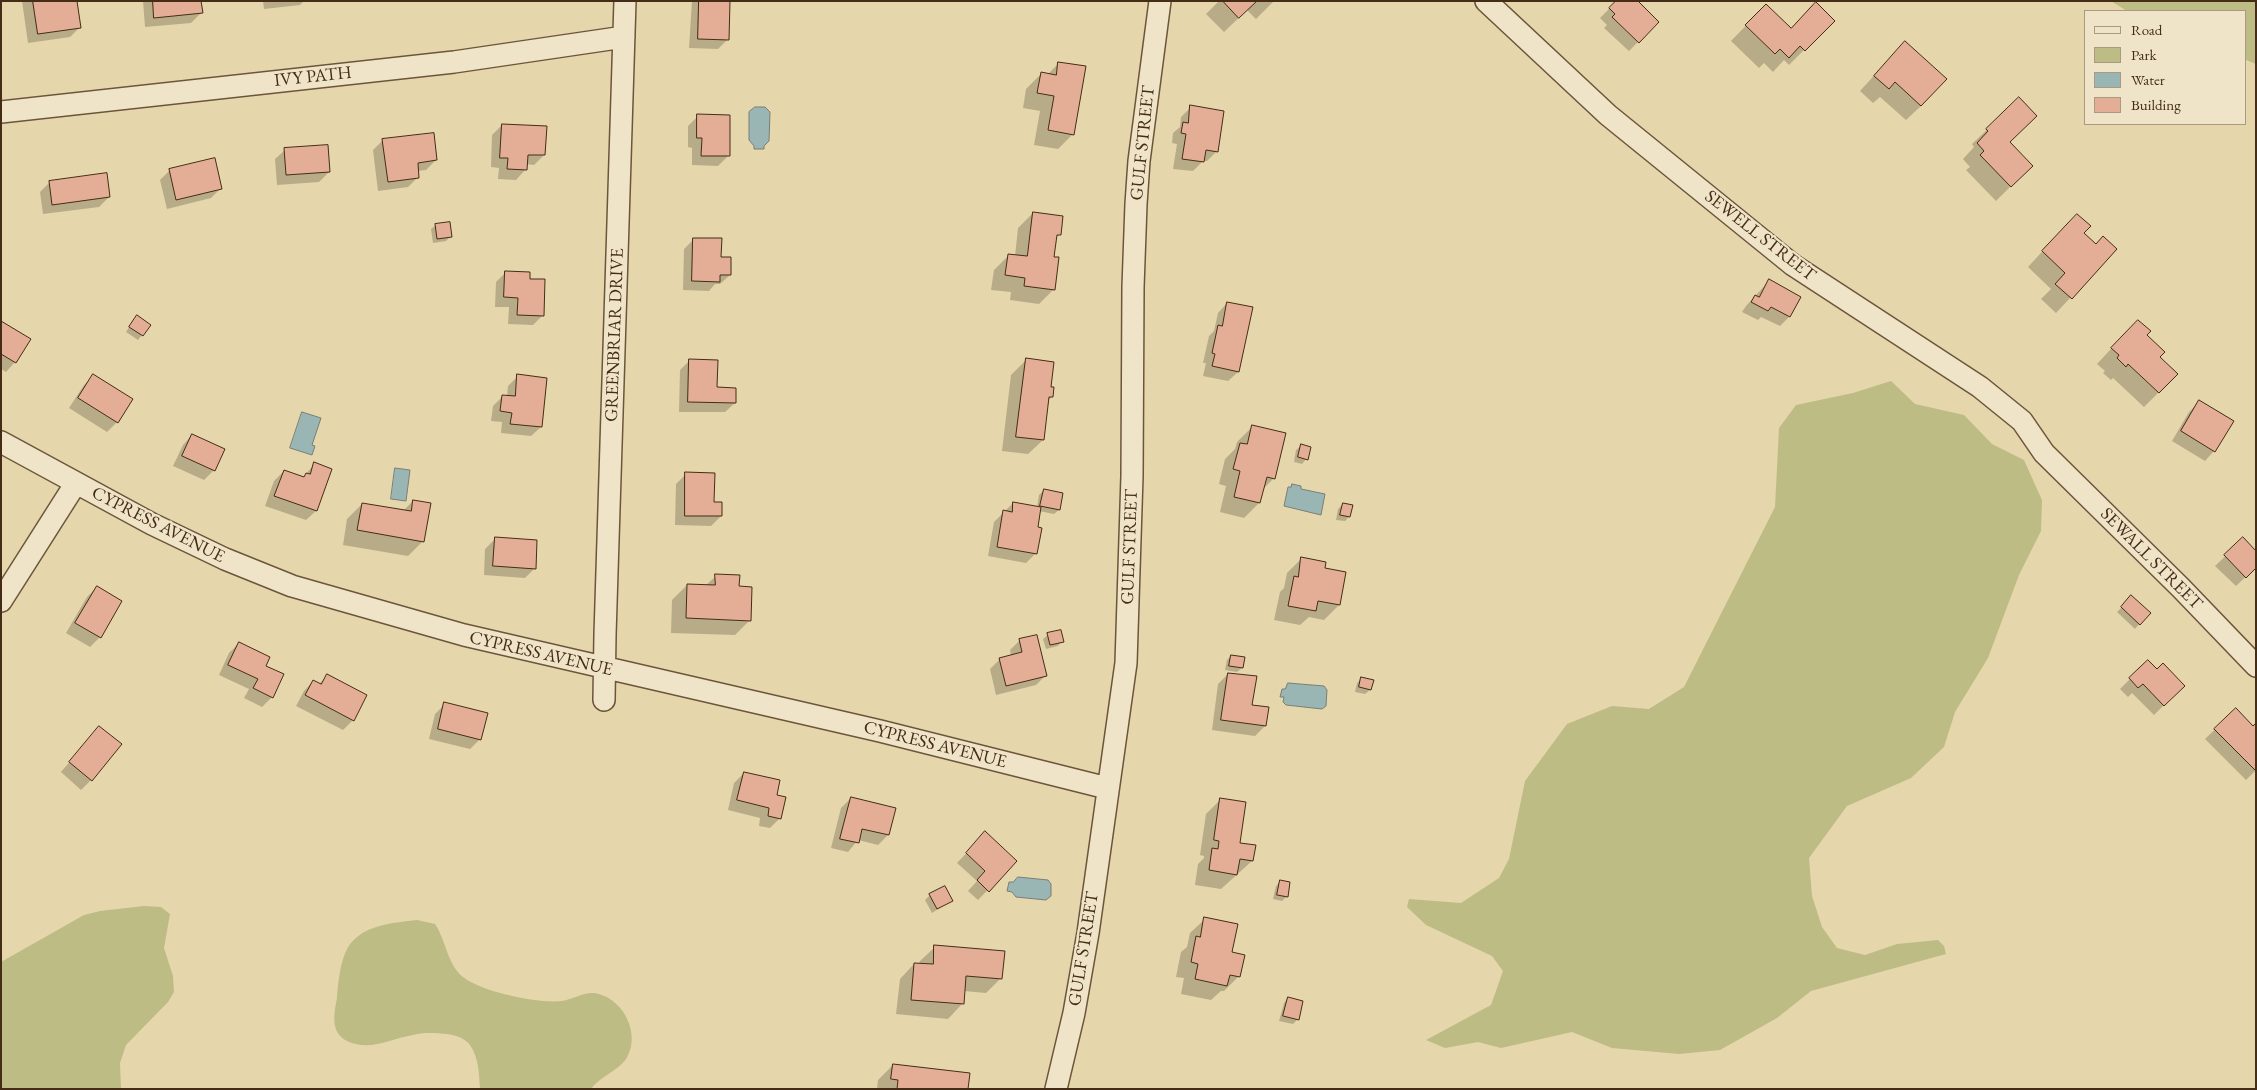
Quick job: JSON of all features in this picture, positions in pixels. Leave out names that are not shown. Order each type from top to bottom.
[{"type":"street","name":"GREENBRIAR DRIVE","points":[[604,700],[625,1]]},
{"type":"street","name":"GULF STREET","points":[[1056,1089],[1074,1013],[1088,933],[1126,663],[1132,476],[1133,271],[1139,161],[1160,1]]},
{"type":"street","name":"SEWELL STREET","points":[[1486,1],[1608,115],[1793,265],[1980,387],[2022,421],[2044,453]]},
{"type":"street","name":"IVY PATH","points":[[1,112],[454,62],[624,37]]},
{"type":"street","name":"CYPRESS AVENUE","points":[[1,442],[152,524],[225,559],[292,586],[454,633],[880,731],[1107,788]]},
{"type":"street","name":"SEWALL STREET","points":[[2044,453],[2181,588],[2256,666]]},
{"type":"street","points":[[1,600],[76,483]]},
{"type":"green space","points":[[2111,1],[2256,1],[2256,64],[2247,60],[2247,10],[2125,10]]},
{"type":"green space","points":[[1891,381],[1915,404],[1964,415],[1992,444],[2024,460],[2042,500],[2041,531],[2019,575],[1988,658],[1955,712],[1944,747],[1911,778],[1847,806],[1809,858],[1812,896],[1822,927],[1837,948],[1865,955],[1897,944],[1938,940],[1944,946],[1946,954],[1811,991],[1777,1018],[1720,1050],[1679,1054],[1612,1048],[1572,1032],[1501,1048],[1478,1042],[1445,1048],[1426,1040],[1491,1005],[1503,971],[1492,956],[1426,925],[1407,907],[1409,899],[1461,903],[1499,878],[1509,859],[1525,781],[1567,724],[1612,706],[1649,709],[1684,687],[1775,507],[1779,428],[1796,405],[1853,393]]},
{"type":"green space","points":[[144,906],[161,907],[170,914],[164,948],[173,976],[174,992],[168,1002],[126,1045],[120,1063],[121,1089],[1,1089],[1,962],[84,915],[100,911]]},
{"type":"green space","points":[[417,920],[435,924],[450,959],[458,972],[463,977],[483,988],[511,996],[540,1001],[562,1001],[590,993],[608,998],[623,1012],[631,1030],[632,1040],[626,1059],[591,1089],[480,1089],[478,1066],[473,1050],[468,1043],[456,1036],[421,1033],[372,1045],[355,1044],[347,1041],[338,1033],[334,1016],[341,969],[348,948],[357,937],[373,928]]},
{"type":"water","points":[[755,107],[765,107],[770,112],[769,141],[764,146],[764,149],[754,149],[749,140],[749,112]]},
{"type":"water","points":[[302,412],[321,418],[312,445],[315,446],[312,455],[290,448]]},
{"type":"water","points":[[395,468],[410,470],[406,501],[391,499]]},
{"type":"water","points":[[1292,484],[1301,486],[1301,489],[1325,494],[1321,515],[1284,506],[1288,487],[1291,487]]},
{"type":"water","points":[[1288,683],[1324,686],[1327,690],[1326,706],[1322,709],[1286,705],[1283,702],[1284,697],[1280,697],[1282,689],[1285,689]]},
{"type":"water","points":[[1018,877],[1048,880],[1051,884],[1051,896],[1046,900],[1016,897],[1012,892],[1007,891],[1009,882],[1013,882]]},
{"type":"building","points":[[33,1],[77,1],[81,28],[38,34]]},
{"type":"building","points":[[153,1],[201,1],[203,13],[154,18]]},
{"type":"building","points":[[699,1],[730,1],[729,40],[698,39]]},
{"type":"building","points":[[1223,1],[1257,1],[1239,18]]},
{"type":"building","points":[[1616,1],[1638,1],[1659,22],[1639,43],[1612,17],[1615,14],[1609,8]]},
{"type":"building","points":[[1816,2],[1835,21],[1805,51],[1800,46],[1789,58],[1780,49],[1775,54],[1745,25],[1766,4],[1791,28]]},
{"type":"building","points":[[1905,41],[1947,79],[1921,106],[1895,82],[1889,89],[1874,76]]},
{"type":"building","points":[[1058,62],[1086,66],[1074,135],[1048,130],[1054,96],[1037,93],[1041,72],[1056,75]]},
{"type":"building","points":[[2019,97],[2037,116],[2010,142],[2033,166],[2011,187],[1980,155],[1984,151],[1977,143],[1988,131],[1986,129]]},
{"type":"building","points":[[1190,105],[1224,111],[1218,152],[1206,150],[1204,162],[1182,159],[1186,134],[1181,133],[1183,122],[1188,123]]},
{"type":"building","points":[[697,114],[730,115],[730,156],[701,156],[702,138],[697,138]]},
{"type":"building","points":[[502,124],[547,126],[545,155],[528,155],[527,170],[507,169],[508,158],[500,158]]},
{"type":"building","points":[[434,133],[437,160],[418,163],[419,178],[388,182],[382,139]]},
{"type":"building","points":[[328,145],[330,172],[286,175],[284,148]]},
{"type":"building","points":[[215,158],[222,189],[176,200],[169,169]]},
{"type":"building","points":[[107,173],[110,197],[52,205],[49,181]]},
{"type":"building","points":[[1033,212],[1063,216],[1061,235],[1057,235],[1054,257],[1059,257],[1055,290],[1024,286],[1025,278],[1005,275],[1008,254],[1027,256]]},
{"type":"building","points":[[2077,214],[2091,226],[2084,233],[2096,244],[2103,236],[2117,249],[2072,299],[2055,284],[2065,273],[2042,251]]},
{"type":"building","points":[[450,222],[452,237],[437,239],[435,224]]},
{"type":"building","points":[[693,238],[722,238],[721,257],[731,257],[731,275],[720,275],[720,282],[692,281]]},
{"type":"building","points":[[505,271],[530,272],[530,279],[545,279],[544,316],[517,315],[518,298],[504,297]]},
{"type":"building","points":[[1769,279],[1801,297],[1790,317],[1771,307],[1768,311],[1751,302],[1755,295],[1759,297]]},
{"type":"building","points":[[1227,302],[1253,307],[1239,372],[1212,366],[1215,354],[1212,353],[1218,325],[1222,326]]},
{"type":"building","points":[[137,315],[151,325],[143,336],[129,327]]},
{"type":"building","points":[[2138,320],[2151,331],[2147,335],[2165,352],[2160,357],[2178,374],[2159,393],[2128,364],[2126,367],[2117,358],[2119,355],[2111,348]]},
{"type":"building","points":[[1,321],[31,339],[16,363],[1,354]]},
{"type":"building","points":[[1026,358],[1054,362],[1051,387],[1054,387],[1053,397],[1049,397],[1044,440],[1016,437]]},
{"type":"building","points":[[689,359],[718,360],[717,387],[736,388],[736,403],[688,402]]},
{"type":"building","points":[[93,374],[133,399],[118,423],[78,398]]},
{"type":"building","points":[[517,374],[547,378],[542,427],[510,424],[512,413],[500,411],[502,395],[515,396]]},
{"type":"building","points":[[2199,400],[2234,421],[2215,452],[2181,431]]},
{"type":"building","points":[[1252,425],[1286,433],[1275,479],[1267,477],[1260,503],[1234,497],[1240,471],[1233,469],[1240,443],[1247,444]]},
{"type":"building","points":[[192,434],[225,449],[215,471],[182,456]]},
{"type":"building","points":[[1301,444],[1311,447],[1308,460],[1298,457]]},
{"type":"building","points":[[314,462],[332,469],[317,511],[274,496],[284,470],[304,477],[306,473],[310,474]]},
{"type":"building","points":[[685,472],[715,473],[714,502],[722,502],[722,516],[685,516]]},
{"type":"building","points":[[1044,489],[1063,493],[1060,510],[1040,506]]},
{"type":"building","points":[[413,500],[431,503],[424,542],[357,530],[362,503],[411,511]]},
{"type":"building","points":[[1013,502],[1041,507],[1038,527],[1042,528],[1037,554],[997,547],[1003,510],[1012,512]]},
{"type":"building","points":[[1343,503],[1353,505],[1350,517],[1340,515]]},
{"type":"building","points":[[495,537],[537,540],[536,569],[493,566]]},
{"type":"building","points":[[2243,537],[2256,551],[2256,568],[2246,578],[2224,555]]},
{"type":"building","points":[[1301,557],[1326,562],[1325,568],[1346,572],[1340,605],[1318,601],[1316,611],[1288,606],[1294,576],[1298,577]]},
{"type":"building","points":[[715,574],[740,575],[739,586],[752,587],[751,621],[686,618],[687,584],[715,585]]},
{"type":"building","points":[[97,586],[122,601],[101,638],[75,623]]},
{"type":"building","points":[[2131,595],[2151,613],[2140,625],[2121,607]]},
{"type":"building","points":[[1061,630],[1064,642],[1050,645],[1047,633]]},
{"type":"building","points":[[1037,635],[1047,676],[1006,686],[999,658],[1022,652],[1019,639]]},
{"type":"building","points":[[239,642],[270,657],[266,666],[284,674],[273,698],[253,688],[258,679],[228,665]]},
{"type":"building","points":[[1231,655],[1245,657],[1243,668],[1229,666]]},
{"type":"building","points":[[2148,660],[2157,669],[2163,663],[2185,686],[2164,706],[2143,684],[2138,688],[2129,678]]},
{"type":"building","points":[[1228,673],[1257,676],[1252,705],[1269,707],[1266,726],[1221,720]]},
{"type":"building","points":[[327,674],[367,695],[354,721],[305,695],[313,680],[321,684]]},
{"type":"building","points":[[1361,677],[1374,680],[1371,690],[1359,687]]},
{"type":"building","points":[[444,702],[488,713],[481,740],[438,729]]},
{"type":"building","points":[[2236,708],[2253,726],[2256,723],[2256,771],[2214,729]]},
{"type":"building","points":[[99,726],[122,744],[92,781],[69,762]]},
{"type":"building","points":[[744,772],[780,780],[777,795],[786,797],[781,819],[768,816],[769,808],[737,800]]},
{"type":"building","points":[[851,797],[896,808],[889,835],[862,829],[859,843],[840,839]]},
{"type":"building","points":[[1220,798],[1246,802],[1240,843],[1256,845],[1253,861],[1240,859],[1237,875],[1209,870],[1212,848],[1218,849],[1219,841],[1214,840]]},
{"type":"building","points":[[985,831],[1017,861],[989,892],[977,880],[985,871],[966,853]]},
{"type":"building","points":[[1280,880],[1290,882],[1288,897],[1277,895]]},
{"type":"building","points":[[945,886],[953,901],[937,909],[929,894]]},
{"type":"building","points":[[1204,917],[1238,924],[1232,952],[1245,955],[1240,977],[1230,975],[1227,986],[1195,979],[1198,964],[1191,962],[1196,936],[1200,937]]},
{"type":"building","points":[[934,945],[1005,951],[1002,979],[966,976],[964,1004],[911,1000],[914,963],[933,964]]},
{"type":"building","points":[[1288,997],[1303,1001],[1299,1020],[1283,1016]]},
{"type":"building","points":[[893,1064],[970,1073],[968,1089],[897,1089],[898,1080],[891,1079]]}]
